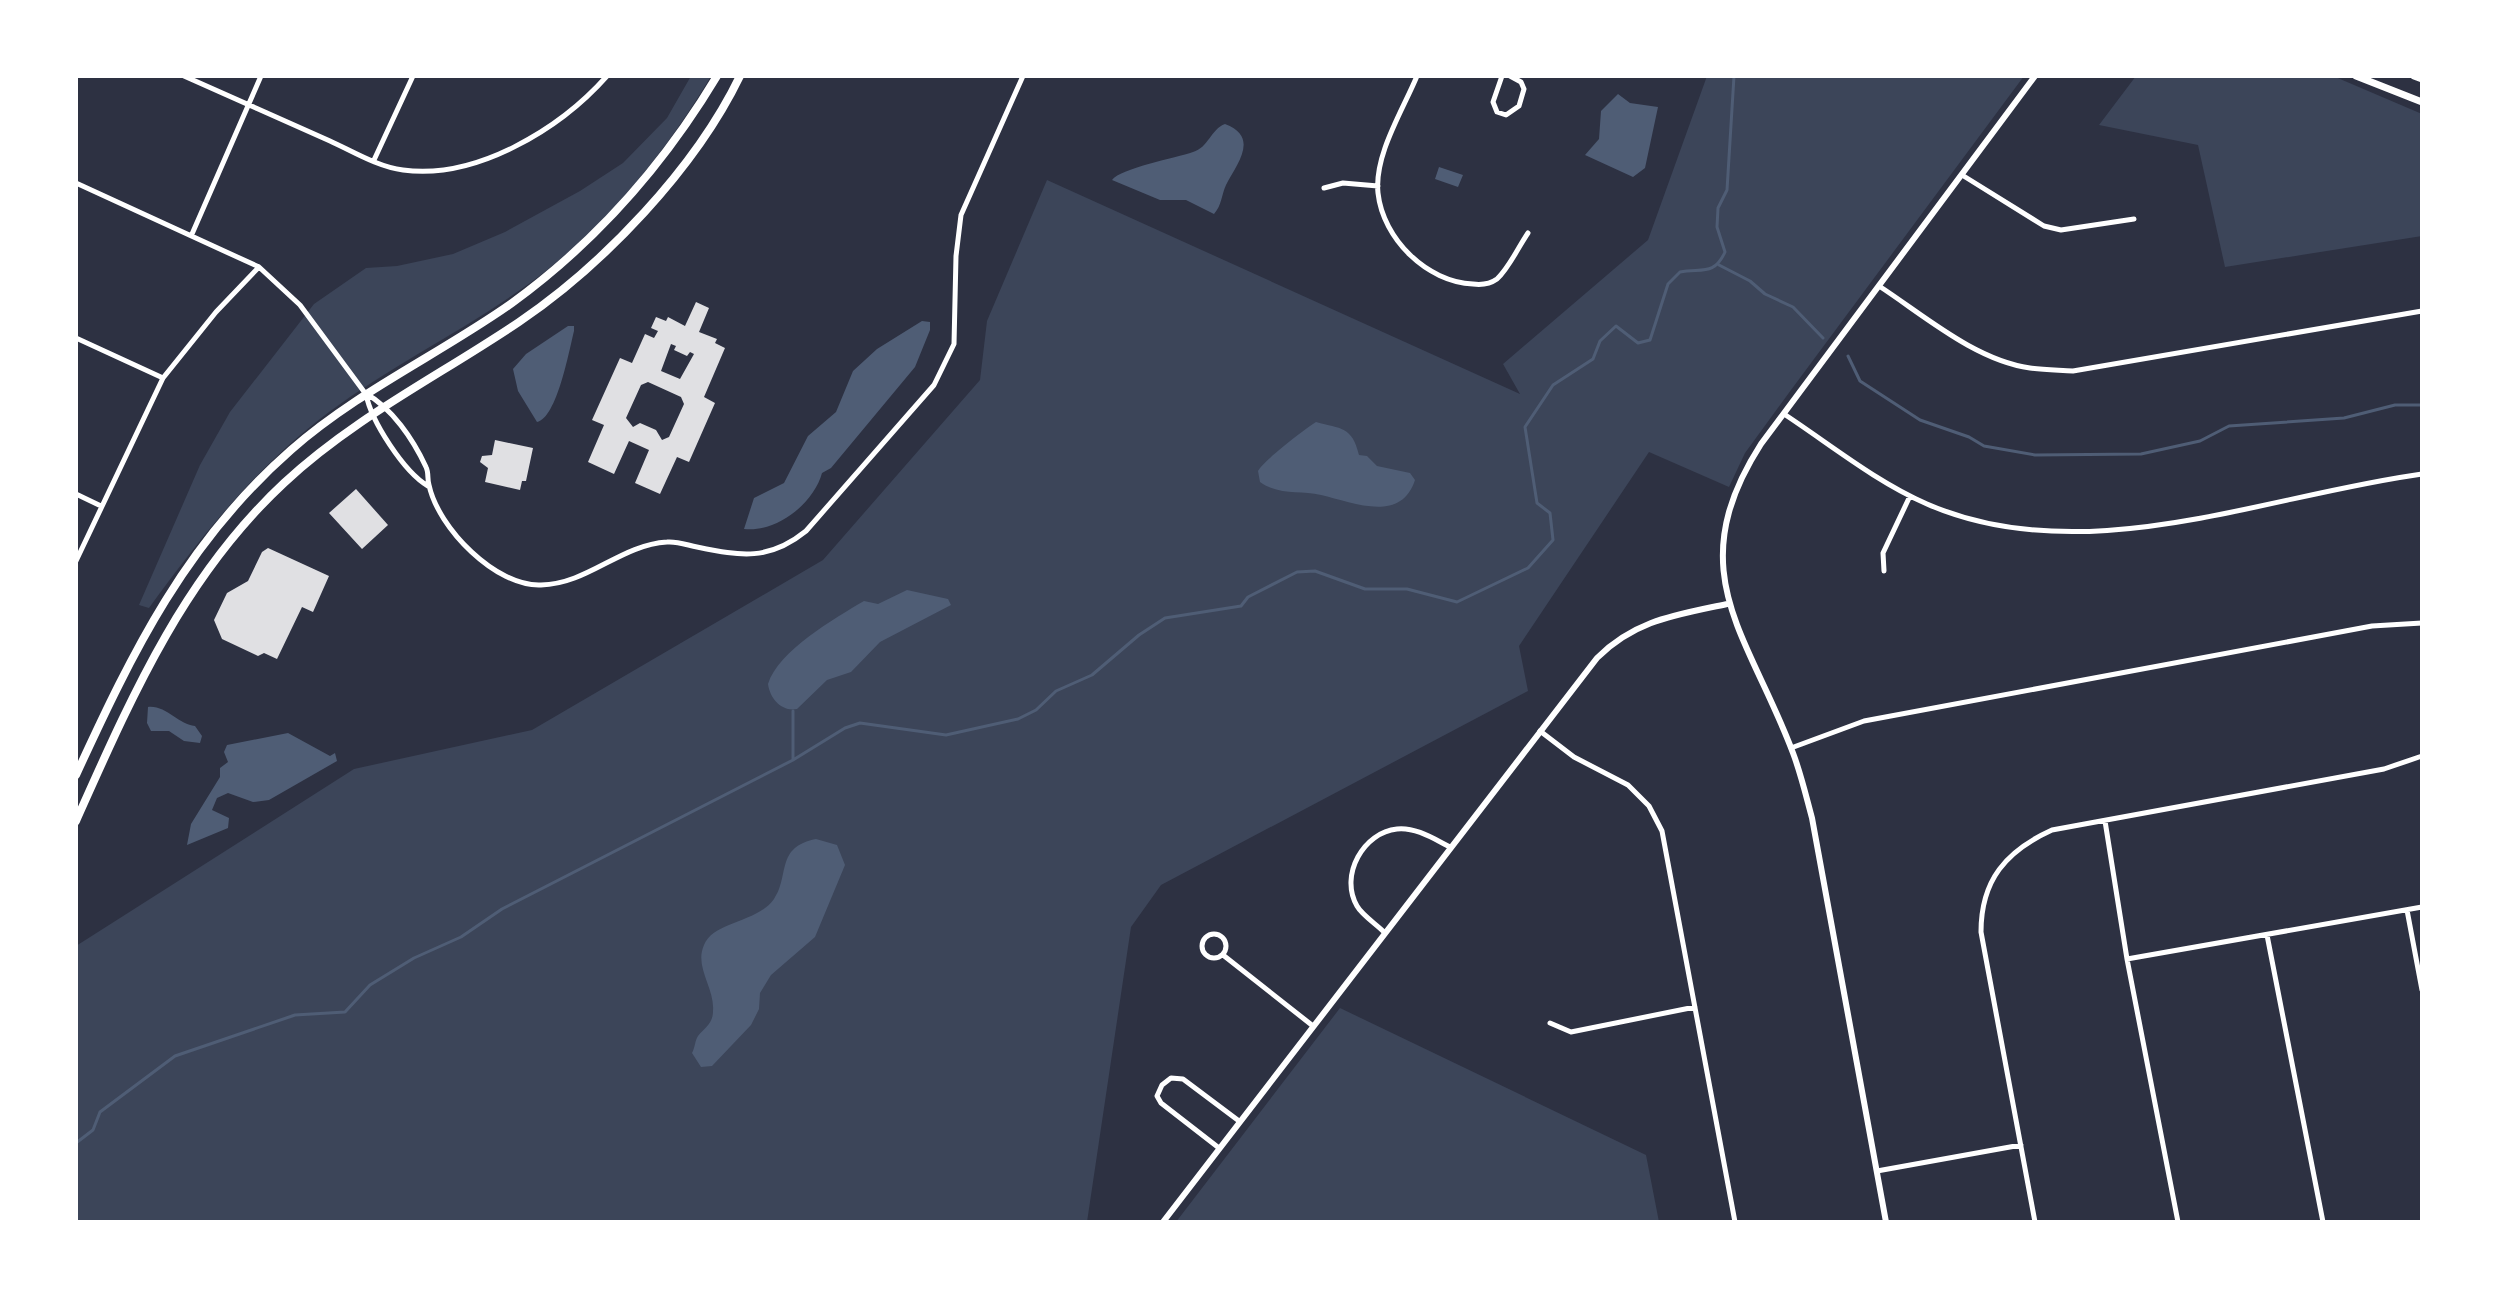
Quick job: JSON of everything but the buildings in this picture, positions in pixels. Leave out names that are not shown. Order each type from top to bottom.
[{"type":"main road","points":[[76,775],[120,678],[182,569],[226,514],[279,461],[365,393],[510,304],[563,264],[652,173],[717,76]]},
{"type":"main road","points":[[76,821],[145,670],[201,576],[283,484],[370,414],[517,324],[601,256],[670,181],[740,76]]},
{"type":"main road","points":[[2356,76],[2422,102]]},
{"type":"main road","points":[[2414,76],[2422,79]]},
{"type":"street","points":[[184,76],[374,160],[417,171],[466,165],[552,124],[607,76]]},
{"type":"street","points":[[192,234],[261,76]]},
{"type":"street","points":[[374,160],[413,76]]},
{"type":"street","points":[[365,393],[385,404],[428,470],[429,486],[443,515],[465,544],[487,568],[506,577],[538,586],[561,583],[586,574],[639,545],[671,541],[744,556],[787,546],[806,531],[934,385],[948,363],[954,344],[956,256],[961,215],[1023,76]]},
{"type":"street","points":[[1417,76],[1380,165],[1378,186],[1384,215],[1411,256],[1437,275],[1460,284],[1483,285],[1496,279],[1528,233]]},
{"type":"street","points":[[1502,76],[1493,102],[1497,112],[1506,115],[1519,106],[1524,89],[1521,82],[1510,76]]},
{"type":"street","points":[[1886,1222],[1812,818],[1791,748],[1727,604],[1722,552],[1730,506],[1746,467],[2035,76]]},
{"type":"street","points":[[1962,175],[2044,226],[2061,230],[2134,219]]},
{"type":"street","points":[[76,183],[259,267],[300,305],[365,393],[370,414],[417,479],[429,486]]},
{"type":"street","points":[[1324,188],[1343,183],[1378,186]]},
{"type":"street","points":[[76,561],[163,378],[216,312],[259,267]]},
{"type":"street","points":[[1879,286],[1964,343],[2029,368],[2073,371],[2422,311]]},
{"type":"street","points":[[76,338],[163,378]]},
{"type":"street","points":[[1784,414],[1868,473],[1910,496],[1975,521],[2056,534],[2125,530],[2422,474]]},
{"type":"street","points":[[76,494],[101,506]]},
{"type":"street","points":[[1884,571],[1883,553],[1910,496]]},
{"type":"street","points":[[1163,1222],[1597,658],[1622,635],[1648,621],[1727,604]]},
{"type":"street","points":[[1791,748],[1864,721],[2372,626],[2422,623]]},
{"type":"street","points":[[1539,731],[1574,757],[1628,785],[1649,806],[1662,831],[1735,1222]]},
{"type":"street","points":[[2035,1222],[1981,932],[1981,908],[1997,869],[2012,853],[2052,830],[2384,769],[2422,756]]},
{"type":"street","points":[[2105,821],[2127,959],[2178,1222]]},
{"type":"street","points":[[1384,932],[1357,906],[1352,890],[1357,857],[1364,846],[1394,829],[1409,829],[1450,847]]},
{"type":"street","points":[[2127,959],[2422,907]]},
{"type":"street","points":[[2407,910],[2422,990]]},
{"type":"street","points":[[1214,933],[1222,936],[1227,947],[1223,955],[1212,958],[1205,954],[1202,943],[1206,936],[1214,933]]},
{"type":"street","points":[[2267,935],[2323,1222]]},
{"type":"street","points":[[1223,955],[1313,1026]]},
{"type":"street","points":[[1550,1023],[1571,1032],[1695,1007]]},
{"type":"street","points":[[1219,1148],[1161,1103],[1157,1096],[1160,1087],[1169,1078],[1183,1079],[1239,1121]]},
{"type":"street","points":[[1877,1171],[2021,1145]]},
{"type":"shaded area","points":[[691,76],[711,76],[640,178],[598,224],[526,286],[356,393],[303,433],[232,503],[149,608],[139,605],[200,465],[230,412],[314,304],[366,268],[397,266],[453,254],[505,232],[580,191],[623,163],[667,118]]},
{"type":"shaded area","points":[[1707,76],[2024,76],[1745,453],[1729,487],[1649,452],[1519,646],[1528,691],[1161,885],[1131,927],[1087,1222],[76,1222],[76,946],[354,769],[532,730],[823,560],[980,380],[987,321],[1047,180],[1520,394],[1503,364],[1648,240]]},
{"type":"shaded area","points":[[2136,76],[2333,76],[2422,114],[2422,236],[2225,267],[2198,145],[2099,125]]},
{"type":"shaded area","points":[[1618,94],[1630,103],[1658,107],[1645,168],[1633,177],[1585,155],[1599,139],[1601,111]]},
{"type":"shaded area","points":[[1225,124],[1236,129],[1241,136],[1243,152],[1214,214],[1186,200],[1160,200],[1112,180],[1137,167],[1198,150]]},
{"type":"shaded area","points":[[1439,167],[1463,175],[1458,187],[1435,179]]},
{"type":"shaded area","points":[[922,321],[930,322],[930,330],[915,367],[831,468],[822,473],[803,505],[769,526],[744,529],[754,498],[784,483],[808,436],[836,412],[853,371],[877,349]]},
{"type":"shaded area","points":[[568,326],[574,326],[574,331],[561,382],[551,409],[537,422],[518,391],[513,369],[526,354]]},
{"type":"shaded area","points":[[1316,422],[1344,430],[1353,439],[1359,455],[1367,456],[1377,466],[1410,473],[1415,480],[1408,494],[1399,502],[1374,507],[1283,491],[1260,482],[1258,471],[1261,467]]},
{"type":"shaded area","points":[[907,590],[948,599],[951,605],[880,642],[851,672],[827,680],[797,709],[786,708],[774,699],[768,684],[783,660],[795,648],[864,601],[878,604]]},
{"type":"shaded area","points":[[148,707],[161,709],[195,726],[202,736],[200,743],[184,741],[169,731],[151,731],[147,723]]},
{"type":"shaded area","points":[[288,733],[330,756],[335,753],[337,761],[269,800],[253,802],[228,793],[217,798],[212,810],[229,818],[228,828],[187,845],[191,824],[220,777],[220,768],[228,762],[224,752],[227,745]]},
{"type":"shaded area","points":[[816,839],[837,845],[845,865],[815,937],[771,975],[760,993],[759,1009],[751,1025],[712,1066],[701,1067],[692,1053],[697,1038],[713,1015],[713,1002],[701,961],[704,945],[717,931],[767,907],[779,890],[789,855],[803,843]]},
{"type":"shaded area","points":[[1340,1008],[1646,1155],[1659,1222],[1176,1222]]},
{"type":"waterway","points":[[76,1143],[93,1130],[100,1112],[175,1056],[295,1015],[345,1012],[370,985],[414,958],[461,937],[502,909],[793,760],[845,728],[860,723],[946,735],[1018,719],[1036,710],[1056,691],[1092,675],[1139,635],[1165,618],[1241,606],[1248,597],[1297,572],[1315,571],[1365,589],[1407,589],[1457,602],[1528,568],[1553,540],[1550,513],[1537,503],[1525,427],[1553,385],[1593,359],[1600,341],[1616,326],[1638,343],[1650,340],[1668,284],[1680,272],[1712,268],[1725,252],[1717,227],[1718,208],[1727,190],[1734,76]]},
{"type":"waterway","points":[[1719,265],[1750,281],[1765,294],[1793,307],[1823,338]]},
{"type":"waterway","points":[[1848,356],[1860,381],[1920,420],[1969,437],[1984,446],[2035,455],[2141,454],[2200,441],[2229,426],[2344,418],[2395,405],[2422,405]]},
{"type":"waterway","points":[[793,711],[793,760]]}]
